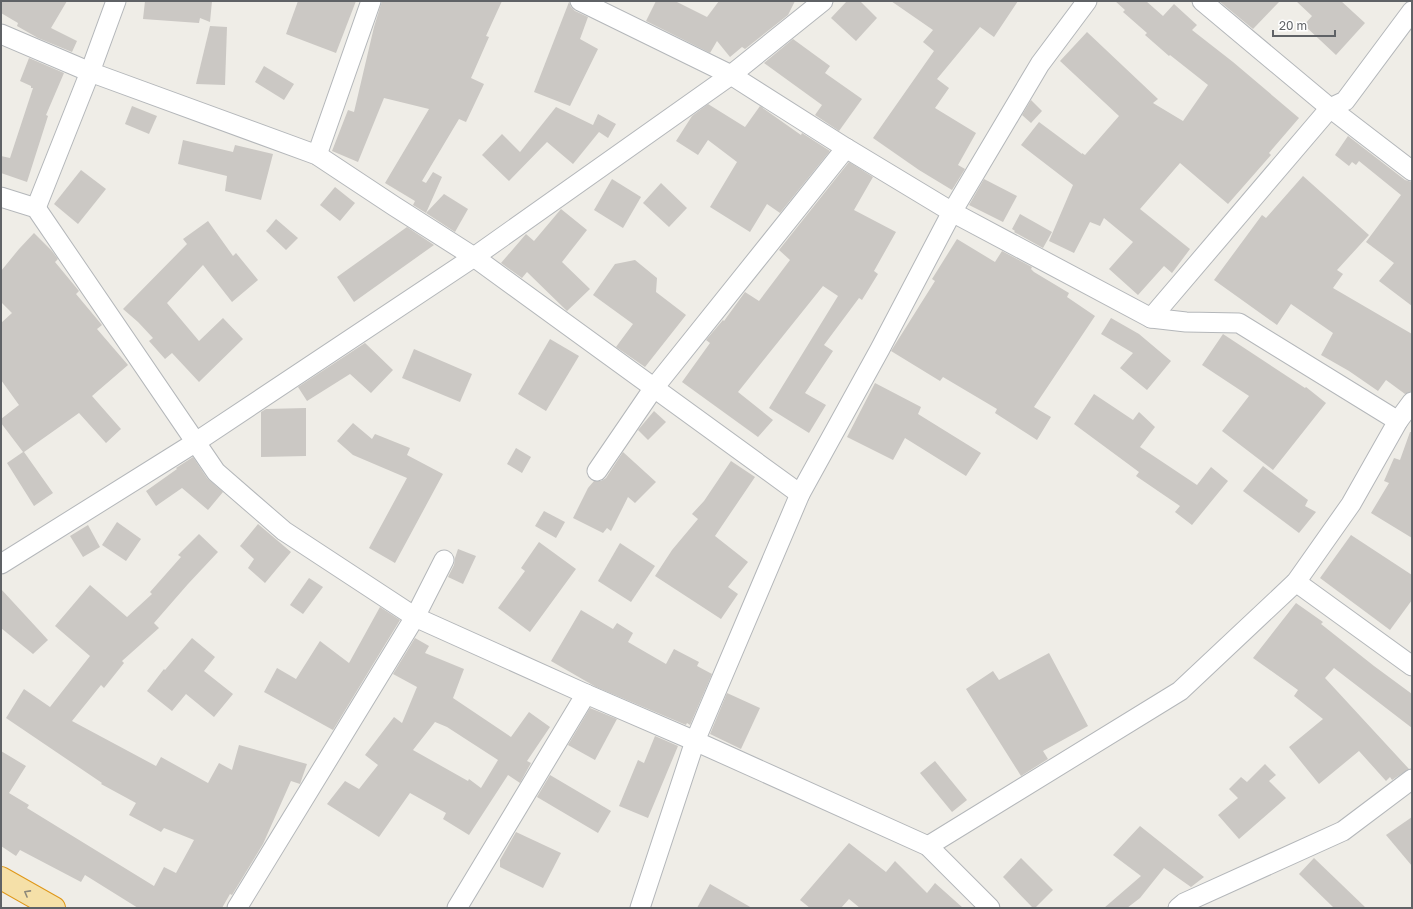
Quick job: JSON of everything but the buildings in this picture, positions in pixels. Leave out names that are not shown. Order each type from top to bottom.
[{"type":"highway","points":[[1,878],[54,908]]},
{"type":"street","points":[[36,208],[90,72],[116,1]]},
{"type":"street","points":[[317,155],[371,1]]},
{"type":"street","points":[[580,1],[731,75],[846,148],[952,212],[1151,318],[1186,322],[1239,323],[1398,421]]},
{"type":"street","points":[[1,564],[196,442],[474,257],[731,75],[823,1]]},
{"type":"street","points":[[640,908],[695,741],[800,494],[880,349],[952,212],[1040,64],[1087,1]]},
{"type":"street","points":[[1202,1],[1330,108],[1412,171]]},
{"type":"street","points":[[1151,318],[1330,108],[1345,101],[1412,11]]},
{"type":"street","points":[[1,34],[90,72],[317,155],[474,257],[653,389],[800,494]]},
{"type":"street","points":[[597,471],[653,389],[846,148]]},
{"type":"street","points":[[1,197],[36,208],[216,472],[284,531],[415,617],[928,846],[990,908]]},
{"type":"street","points":[[928,846],[1180,691],[1296,582],[1351,504],[1398,421],[1412,402]]},
{"type":"street","points":[[237,908],[415,617],[444,560]]},
{"type":"street","points":[[1296,582],[1412,666]]},
{"type":"street","points":[[457,908],[586,694]]},
{"type":"street","points":[[1178,908],[1184,903],[1343,831],[1412,779]]}]
